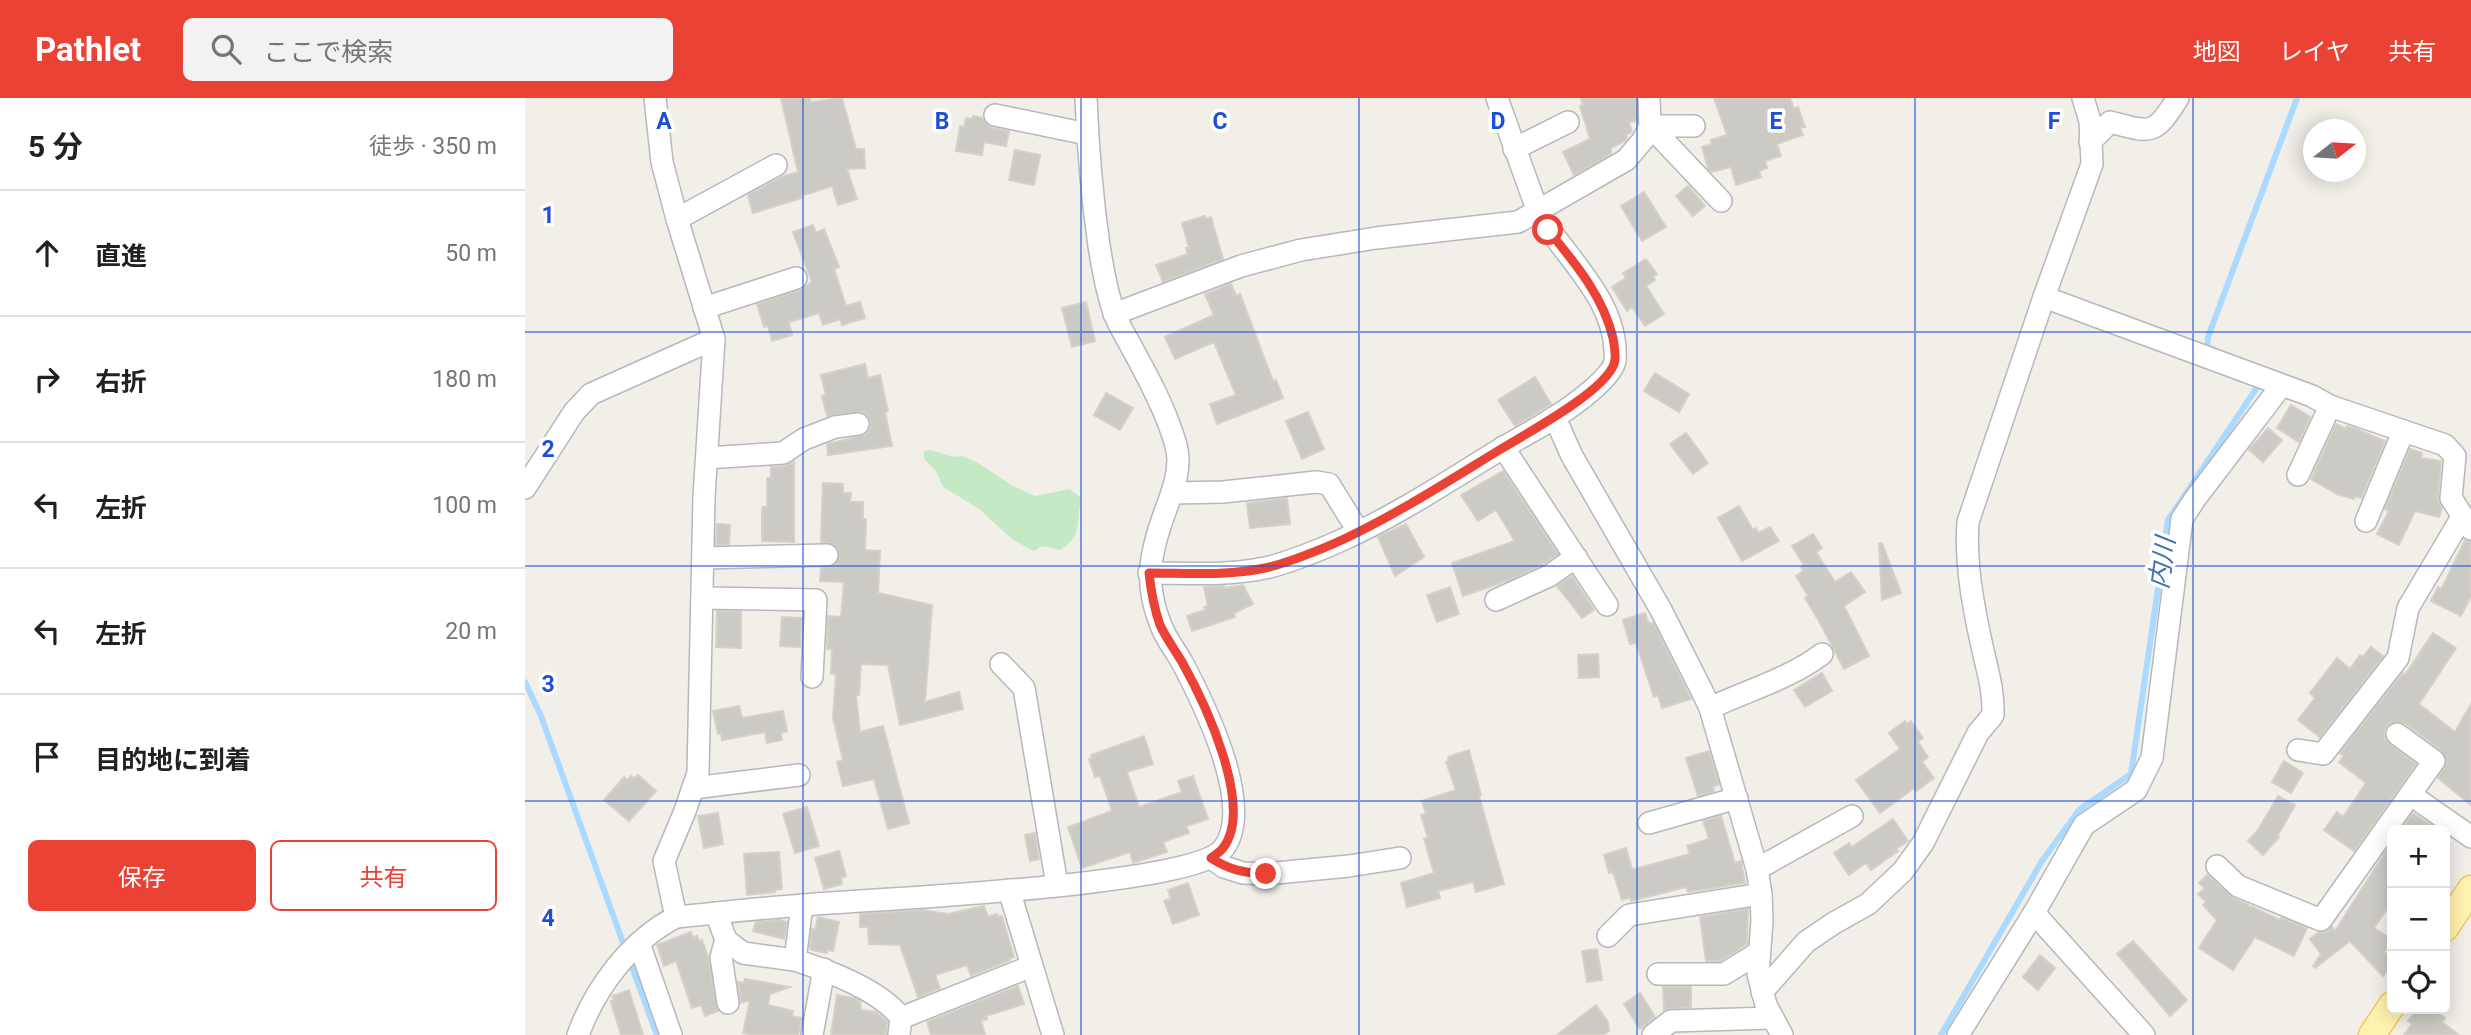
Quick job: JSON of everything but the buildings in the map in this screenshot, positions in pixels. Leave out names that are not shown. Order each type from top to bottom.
[{"type":"main road","points":[[2450,923],[2467,904]]},
{"type":"main road","points":[[2372,1035],[2387,1012]]},
{"type":"street","points":[[655,98],[662,162],[714,339],[703,558],[698,773],[664,861],[676,917]]},
{"type":"street","points":[[578,1035],[601,990],[629,952],[658,926],[676,917],[1009,890],[1130,877],[1190,865],[1211,858],[1223,849],[1232,832],[1234,801],[1231,785],[1213,726],[1183,664],[1161,627],[1153,604],[1149,573],[1156,537],[1172,493],[1178,457],[1159,397],[1114,314],[1105,281],[1095,218],[1086,98]]},
{"type":"street","points":[[1149,573],[1229,572],[1266,568],[1344,539],[1555,418],[1604,378],[1615,363],[1607,316],[1594,291],[1548,230],[1538,212],[1497,98]]},
{"type":"street","points":[[1114,314],[1241,266],[1301,250],[1376,238],[1518,222],[1626,160],[1643,140],[1650,126],[1649,98]]},
{"type":"street","points":[[1762,992],[1806,942],[1868,904],[1903,871],[1923,843],[1978,733],[1993,715],[1993,696],[1975,617],[1967,559],[1968,522],[2092,164],[2090,121],[2083,98]]},
{"type":"street","points":[[2090,142],[2110,122],[2144,131],[2162,123],[2178,98]]},
{"type":"street","points":[[995,115],[1087,134]]},
{"type":"street","points":[[1514,149],[1568,122]]},
{"type":"street","points":[[1650,126],[1694,126]]},
{"type":"street","points":[[1650,126],[1721,201]]},
{"type":"street","points":[[677,219],[776,165]]},
{"type":"street","points":[[704,309],[796,278]]},
{"type":"street","points":[[2044,297],[2312,396],[2330,406],[2445,445],[2455,456],[2451,498],[2467,523],[2408,608],[2398,659],[2323,754],[2298,750]]},
{"type":"street","points":[[525,488],[574,412],[591,394],[714,339]]},
{"type":"street","points":[[1958,1035],[2084,825],[2136,790],[2142,782],[2153,758],[2182,519],[2281,386]]},
{"type":"street","points":[[2298,475],[2330,406]]},
{"type":"street","points":[[1555,418],[1572,456],[1661,610],[1710,708],[1757,869],[1761,894],[1758,974],[1762,992],[1777,1026],[1671,1021],[1653,1035]]},
{"type":"street","points":[[707,458],[783,453],[804,439],[858,424]]},
{"type":"street","points":[[2366,521],[2403,432]]},
{"type":"street","points":[[1503,447],[1607,605]]},
{"type":"street","points":[[1172,493],[1223,492],[1315,481],[1329,484],[1358,531]]},
{"type":"street","points":[[703,558],[827,555]]},
{"type":"street","points":[[1496,600],[1549,576],[1576,557]]},
{"type":"street","points":[[702,598],[816,600],[812,677]]},
{"type":"street","points":[[1710,708],[1806,667],[1822,654]]},
{"type":"street","points":[[1001,664],[1024,688],[1057,885]]},
{"type":"street","points":[[2217,866],[2238,886],[2321,920],[2434,761],[2397,734]]},
{"type":"street","points":[[693,788],[799,775]]},
{"type":"street","points":[[2411,795],[2471,837]]},
{"type":"street","points":[[1649,823],[1737,798]]},
{"type":"street","points":[[1757,869],[1852,816]]},
{"type":"street","points":[[1211,858],[1224,867],[1244,873],[1266,874],[1400,858]]},
{"type":"street","points":[[1009,890],[1053,1035]]},
{"type":"street","points":[[1608,936],[1629,915],[1761,894]]},
{"type":"street","points":[[795,961],[802,905]]},
{"type":"street","points":[[716,913],[726,940],[743,953],[795,961],[824,969],[893,1006],[900,1026],[1032,965]]},
{"type":"street","points":[[2033,913],[2144,1035]]},
{"type":"street","points":[[726,940],[721,957],[728,1003]]},
{"type":"street","points":[[639,943],[671,1035]]},
{"type":"street","points":[[1658,974],[1724,974],[1758,953]]},
{"type":"street","points":[[812,1035],[824,969]]},
{"type":"green space","points":[[931,450],[953,457],[963,456],[1035,496],[1070,489],[1081,498],[1077,528],[1072,540],[1060,550],[1042,546],[1034,551],[1013,540],[978,508],[943,487],[936,471],[924,459],[924,451]]},
{"type":"waterway","name":"内川","points":[[2213,349],[2207,347],[2208,337],[2297,98]]},
{"type":"waterway","name":"内川","points":[[1941,1035],[2042,861],[2079,810],[2131,774],[2168,520],[2258,386],[2256,379]]},
{"type":"waterway","points":[[525,682],[541,716],[625,948]]},
{"type":"waterway","points":[[629,959],[657,1035]]},
{"type":"route","points":[[1266,874],[1244,873],[1224,867],[1211,858],[1223,849],[1232,832],[1234,801],[1231,785],[1213,726],[1183,664],[1161,627],[1153,604],[1149,573],[1229,572],[1266,568],[1344,539],[1555,418],[1584,396],[1604,378],[1615,363],[1614,346],[1607,316],[1594,291],[1548,230]]}]
